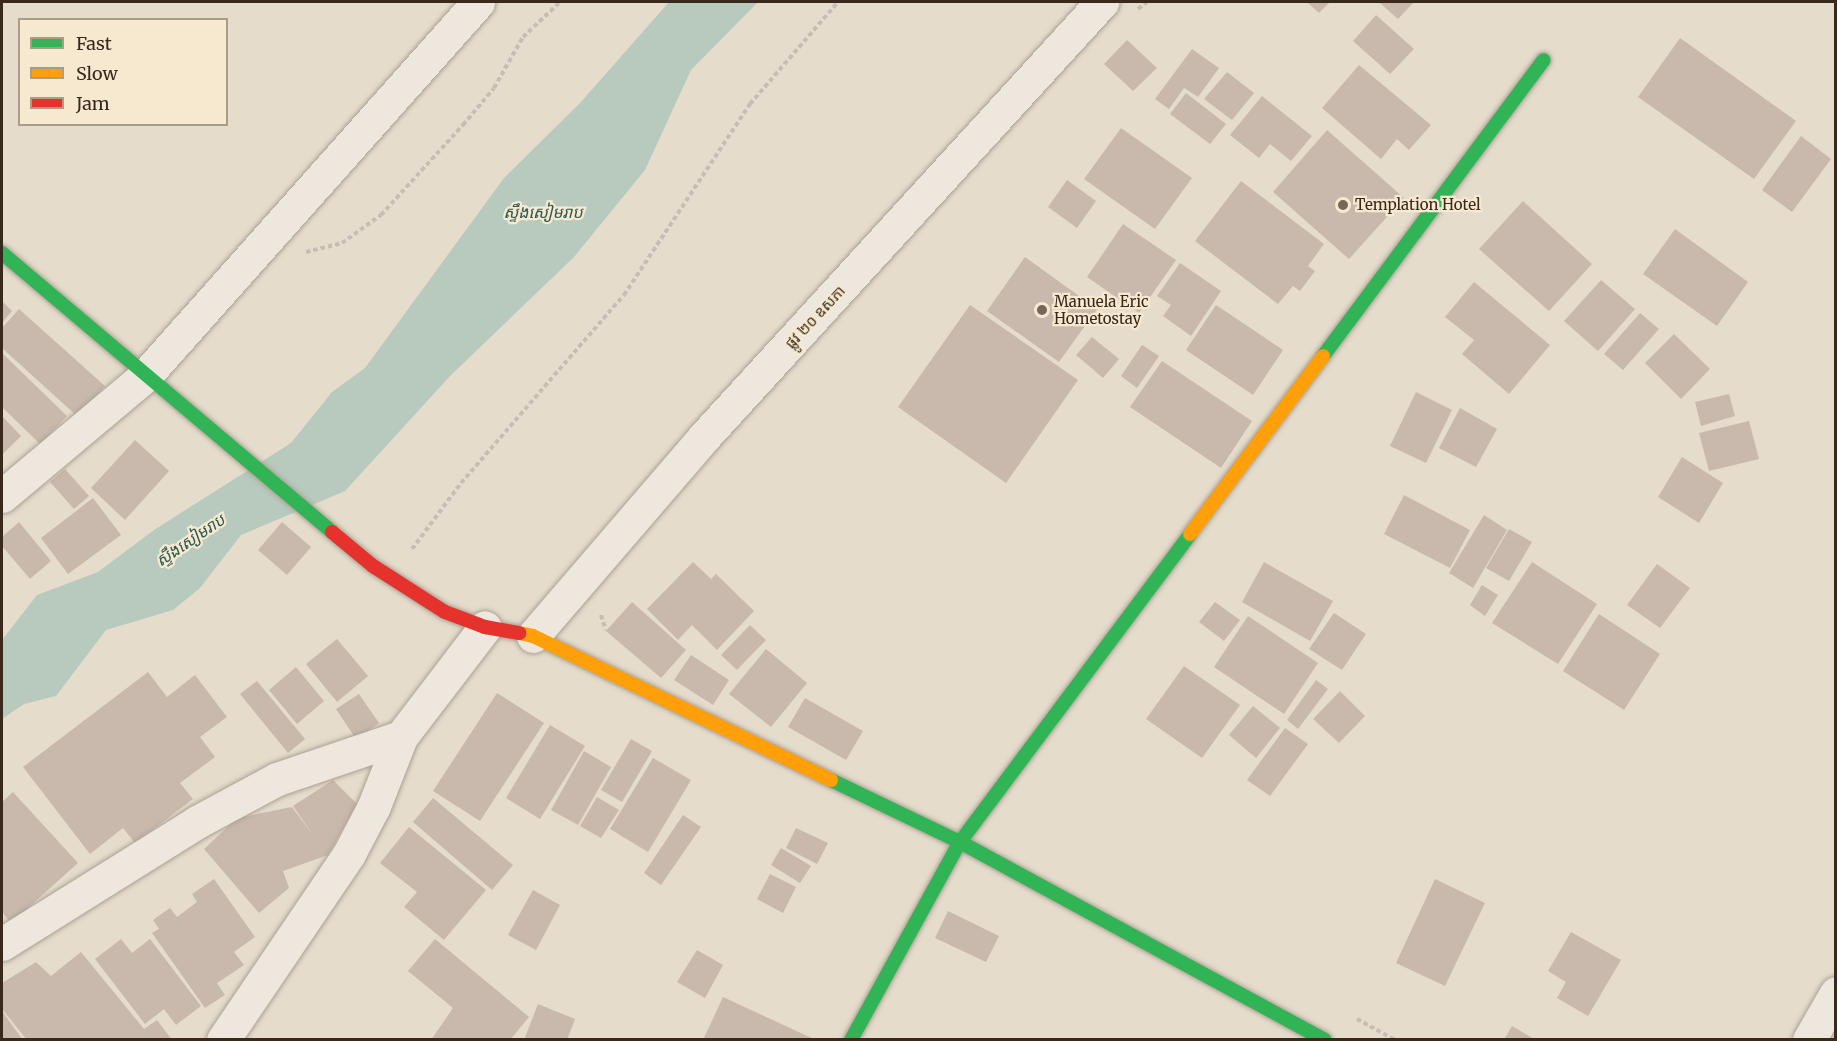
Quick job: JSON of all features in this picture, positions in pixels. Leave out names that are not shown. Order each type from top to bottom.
[{"type":"street","points":[[2,496],[146,375],[478,2]]},
{"type":"street","name":"ផ្លូវ ២០ ឧសភា","points":[[533,636],[704,437],[1102,2]]},
{"type":"street","points":[[851,1040],[960,842],[1544,60]]},
{"type":"street","points":[[2,252],[373,566],[445,612],[484,627],[533,636],[960,842],[1325,1040]]},
{"type":"street","points":[[223,1040],[350,854],[374,806],[401,737],[484,627]]},
{"type":"street","points":[[2,944],[197,822],[277,779],[401,737]]},
{"type":"street","points":[[1809,1040],[1836,993]]},
{"type":"path","points":[[296,254],[342,243],[381,215],[494,88],[523,38],[560,2]]},
{"type":"path","points":[[409,555],[447,500],[624,295],[750,104],[838,2]]},
{"type":"path","points":[[1130,18],[1147,2]]},
{"type":"path","points":[[604,604],[601,615],[607,635]]},
{"type":"path","points":[[1353,1017],[1395,1040]]},
{"type":"water","name":"ស្ទឹងសៀមរាប","points":[[669,2],[758,2],[691,70],[645,170],[574,257],[450,376],[345,491],[241,535],[200,588],[173,610],[106,630],[56,696],[24,704],[2,719],[2,640],[37,595],[98,572],[154,530],[291,443],[332,392],[365,368],[504,178],[581,102]]},
{"type":"building","points":[[1307,2],[1330,2],[1319,13]]},
{"type":"building","points":[[1379,2],[1414,2],[1398,19]]},
{"type":"building","points":[[1376,15],[1414,49],[1390,74],[1353,41]]},
{"type":"building","points":[[1680,38],[1796,121],[1754,179],[1638,97]]},
{"type":"building","points":[[1127,40],[1157,68],[1133,91],[1104,64]]},
{"type":"building","points":[[1192,49],[1219,68],[1198,97],[1184,88],[1169,109],[1155,99]]},
{"type":"building","points":[[1359,65],[1431,125],[1409,150],[1397,139],[1381,159],[1322,108]]},
{"type":"building","points":[[1227,72],[1254,93],[1232,120],[1204,99]]},
{"type":"building","points":[[1186,93],[1226,124],[1210,144],[1170,114]]},
{"type":"building","points":[[1262,96],[1312,136],[1291,161],[1270,144],[1259,158],[1230,135]]},
{"type":"building","points":[[1121,128],[1192,178],[1155,229],[1084,179]]},
{"type":"building","points":[[1327,130],[1404,198],[1349,259],[1273,192]]},
{"type":"building","points":[[1801,136],[1831,159],[1792,212],[1762,190]]},
{"type":"building","points":[[1067,180],[1096,201],[1077,228],[1048,207]]},
{"type":"building","points":[[1241,181],[1324,244],[1308,266],[1315,271],[1300,291],[1293,286],[1278,304],[1195,241]]},
{"type":"building","points":[[1523,201],[1592,264],[1549,311],[1479,249]]},
{"type":"building","points":[[1123,224],[1176,260],[1139,313],[1087,277]]},
{"type":"building","points":[[1675,229],[1748,282],[1717,326],[1643,274]]},
{"type":"building","name":"Manuela Eric Hometostay","points":[[1025,257],[1097,309],[1059,362],[987,311]]},
{"type":"building","points":[[1180,263],[1221,291],[1191,336],[1163,316],[1171,305],[1157,296]]},
{"type":"building","points":[[1601,280],[1635,309],[1598,351],[1564,321]]},
{"type":"building","points":[[1474,282],[1550,345],[1509,394],[1462,354],[1474,340],[1445,317]]},
{"type":"building","points":[[2,301],[12,311],[2,323]]},
{"type":"building","points":[[970,305],[1078,380],[1006,483],[898,407]]},
{"type":"building","points":[[1216,305],[1283,350],[1253,395],[1186,350]]},
{"type":"building","points":[[19,309],[105,386],[77,416],[2,348],[2,328]]},
{"type":"building","points":[[1640,313],[1659,329],[1623,370],[1604,354]]},
{"type":"building","points":[[1674,334],[1710,369],[1681,399],[1645,363]]},
{"type":"building","points":[[1092,337],[1119,359],[1103,378],[1076,355]]},
{"type":"building","points":[[1142,345],[1159,356],[1137,388],[1121,376]]},
{"type":"building","points":[[2,353],[67,416],[40,444],[2,407]]},
{"type":"building","points":[[1162,361],[1252,421],[1221,468],[1130,407]]},
{"type":"building","points":[[1416,392],[1452,410],[1426,463],[1390,446]]},
{"type":"building","points":[[1729,394],[1735,416],[1701,426],[1695,402]]},
{"type":"building","points":[[1460,408],[1497,429],[1476,467],[1439,448]]},
{"type":"building","points":[[2,416],[21,436],[2,455]]},
{"type":"building","points":[[1749,421],[1759,459],[1709,471],[1699,433]]},
{"type":"building","points":[[135,440],[169,471],[125,520],[91,488]]},
{"type":"building","points":[[1682,457],[1723,483],[1699,523],[1658,497]]},
{"type":"building","points":[[65,469],[89,496],[74,509],[50,482]]},
{"type":"building","points":[[1404,495],[1470,530],[1450,568],[1384,534]]},
{"type":"building","points":[[93,498],[121,535],[68,574],[41,538]]},
{"type":"building","points":[[1484,515],[1507,530],[1473,588],[1449,573]]},
{"type":"building","points":[[19,522],[51,561],[30,579],[2,546],[2,537]]},
{"type":"building","points":[[282,522],[311,547],[287,575],[258,550]]},
{"type":"building","points":[[1509,529],[1532,542],[1509,581],[1486,568]]},
{"type":"building","points":[[693,562],[711,579],[716,574],[754,611],[717,650],[692,625],[678,640],[647,609]]},
{"type":"building","points":[[1264,562],[1333,601],[1310,641],[1242,602]]},
{"type":"building","points":[[1532,562],[1597,604],[1558,664],[1492,623]]},
{"type":"building","points":[[1657,564],[1690,588],[1660,628],[1627,605]]},
{"type":"building","points":[[1482,585],[1498,595],[1485,616],[1470,605]]},
{"type":"building","points":[[632,602],[686,650],[661,678],[606,631]]},
{"type":"building","points":[[1215,602],[1240,620],[1224,641],[1199,622]]},
{"type":"building","points":[[1334,613],[1366,634],[1342,670],[1309,649]]},
{"type":"building","points":[[1599,614],[1660,654],[1624,710],[1563,671]]},
{"type":"building","points":[[1248,616],[1318,663],[1284,714],[1214,667]]},
{"type":"building","points":[[750,625],[766,640],[737,670],[721,655]]},
{"type":"building","points":[[337,639],[368,676],[337,702],[306,664]]},
{"type":"building","points":[[766,649],[807,683],[771,727],[729,694]]},
{"type":"building","points":[[691,655],[729,680],[713,705],[674,680]]},
{"type":"building","points":[[1184,666],[1240,705],[1202,758],[1146,719]]},
{"type":"building","points":[[296,667],[324,701],[297,724],[269,690]]},
{"type":"building","points":[[148,672],[167,697],[195,675],[227,717],[200,737],[215,757],[180,783],[193,799],[135,843],[123,828],[90,854],[23,767]]},
{"type":"building","points":[[1316,680],[1328,689],[1298,729],[1287,720]]},
{"type":"building","points":[[257,681],[305,739],[288,753],[240,694]]},
{"type":"building","points":[[1340,691],[1365,716],[1339,743],[1313,719]]},
{"type":"building","points":[[497,693],[544,723],[480,821],[433,791]]},
{"type":"building","points":[[359,694],[379,723],[356,739],[336,709]]},
{"type":"building","points":[[805,698],[863,731],[846,760],[788,727]]},
{"type":"building","points":[[1253,706],[1280,728],[1256,758],[1229,735]]},
{"type":"building","points":[[550,725],[585,746],[540,819],[506,798]]},
{"type":"building","points":[[1285,728],[1308,744],[1270,796],[1247,780]]},
{"type":"building","points":[[631,739],[652,751],[622,802],[601,790]]},
{"type":"building","points":[[584,751],[611,767],[578,825],[551,810]]},
{"type":"building","points":[[653,758],[691,780],[648,852],[610,829]]},
{"type":"building","points":[[333,780],[357,804],[328,855],[283,871],[289,888],[259,913],[204,849],[237,818],[292,807],[313,835],[293,806]]},
{"type":"building","points":[[13,792],[78,863],[11,923],[2,912],[2,802]]},
{"type":"building","points":[[597,797],[619,810],[601,838],[580,826]]},
{"type":"building","points":[[433,798],[513,865],[492,890],[413,822]]},
{"type":"building","points":[[683,815],[701,827],[661,885],[644,873]]},
{"type":"building","points":[[409,827],[486,890],[444,940],[404,907],[417,892],[380,863]]},
{"type":"building","points":[[796,828],[828,843],[817,864],[786,848]]},
{"type":"building","points":[[781,848],[811,866],[800,883],[771,865]]},
{"type":"building","points":[[770,874],[796,887],[783,913],[757,899]]},
{"type":"building","points":[[214,879],[255,937],[234,952],[244,965],[217,983],[225,995],[205,1008],[152,933],[159,929],[153,920],[170,908],[177,917],[197,902],[192,894]]},
{"type":"building","points":[[1435,879],[1485,903],[1445,986],[1396,963]]},
{"type":"building","points":[[533,890],[560,905],[536,950],[508,935]]},
{"type":"building","points":[[948,911],[999,936],[986,962],[935,938]]},
{"type":"building","points":[[1571,932],[1621,960],[1588,1016],[1557,998],[1566,982],[1548,971]]},
{"type":"building","points":[[121,939],[132,953],[150,939],[201,1006],[176,1025],[164,1009],[145,1024],[95,959]]},
{"type":"building","points":[[435,939],[529,1017],[510,1040],[431,1040],[453,1008],[408,971]]},
{"type":"building","points":[[697,950],[723,965],[705,998],[677,982]]},
{"type":"building","points":[[81,952],[144,1029],[157,1020],[172,1040],[27,1040],[2,1009],[2,983],[36,962],[51,976]]},
{"type":"building","points":[[723,997],[816,1040],[703,1040]]},
{"type":"building","points":[[538,1004],[575,1019],[567,1040],[524,1040]]},
{"type":"building","points":[[2,1011],[23,1040],[2,1040]]},
{"type":"building","points":[[1512,1026],[1536,1040],[1504,1040]]},
{"type":"traffic: fast","points":[[1323,356],[1544,60]]},
{"type":"traffic: fast","points":[[2,253],[332,532]]},
{"type":"traffic: fast","points":[[851,1040],[960,842],[1190,534]]},
{"type":"traffic: fast","points":[[831,780],[960,842],[1325,1040]]},
{"type":"traffic: slow","points":[[1190,534],[1323,356]]},
{"type":"traffic: slow","points":[[519,633],[533,636],[831,780]]},
{"type":"traffic: jam","points":[[332,532],[373,566],[445,612],[485,627],[519,633]]},
{"type":"place","name":"Templation Hotel","points":[[1343,205]]},
{"type":"place","name":"Manuela Eric Hometostay","points":[[1042,310]]}]
